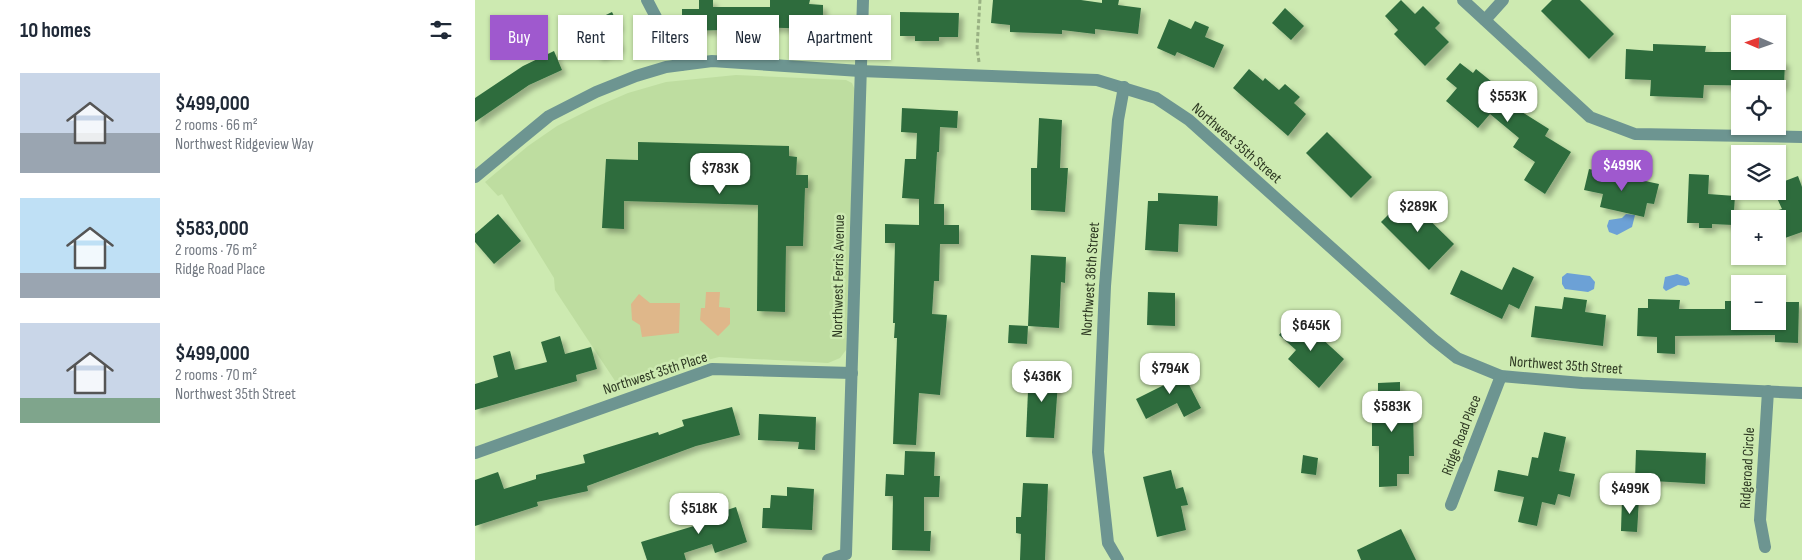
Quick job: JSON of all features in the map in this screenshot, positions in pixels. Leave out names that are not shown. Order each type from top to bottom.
[{"type":"street","points":[[647,0],[681,65]]},
{"type":"street","name":"Northwest Ferris Avenue","points":[[829,560],[846,554],[863,0]]},
{"type":"street","points":[[1463,0],[1590,117],[1635,134],[1802,137]]},
{"type":"street","points":[[1485,20],[1503,0]]},
{"type":"street","name":"Northwest 35th Street","points":[[475,177],[549,116],[596,92],[636,76],[681,65],[712,61],[860,71],[1097,80],[1156,98],[1189,120],[1433,340],[1457,358],[1501,376],[1582,384],[1802,393]]},
{"type":"street","name":"Northwest 36th Street","points":[[1117,560],[1108,543],[1098,452],[1105,286],[1118,120],[1124,87]]},
{"type":"street","name":"Northwest 35th Place","points":[[475,453],[712,369],[852,374]]},
{"type":"street","name":"Ridge Road Place","points":[[1451,505],[1501,376]]},
{"type":"street","name":"Ridgeroad Circle","points":[[1765,547],[1760,520],[1768,391]]},
{"type":"path","points":[[980,0],[977,48],[981,75]]},
{"type":"shaded area","points":[[736,75],[846,80],[852,83],[855,90],[846,350],[840,358],[828,363],[719,357],[696,363],[621,390],[555,290],[554,278],[502,194],[498,196],[485,182],[528,146],[557,126],[628,93],[666,82]]},
{"type":"shaded area","points":[[706,292],[720,292],[719,307],[730,308],[730,324],[718,336],[700,320],[701,308],[705,308]]},
{"type":"shaded area","points":[[639,294],[650,303],[680,303],[679,333],[642,337],[640,325],[632,320],[631,304]]},
{"type":"water","points":[[1626,214],[1635,215],[1632,227],[1617,235],[1609,232],[1607,226],[1609,220],[1622,218]]},
{"type":"water","points":[[1567,273],[1590,276],[1595,282],[1594,289],[1588,292],[1565,289],[1562,284],[1562,277]]},
{"type":"water","points":[[1677,274],[1688,278],[1690,284],[1686,286],[1678,285],[1666,291],[1663,288],[1665,277]]},
{"type":"building","points":[[699,0],[713,0],[713,7],[770,7],[770,0],[810,0],[809,4],[823,5],[823,15],[789,15],[789,28],[779,28],[779,15],[717,15],[717,30],[707,30],[707,15],[682,15],[682,9],[699,9]]},
{"type":"building","points":[[993,0],[1081,0],[1102,3],[1102,0],[1119,0],[1118,5],[1141,8],[1138,34],[1095,29],[1095,34],[1062,30],[1062,34],[1010,32],[1010,25],[991,23]]},
{"type":"building","points":[[1401,0],[1415,14],[1423,6],[1440,23],[1435,28],[1449,42],[1425,66],[1394,34],[1398,30],[1385,16]]},
{"type":"building","points":[[1552,0],[1580,0],[1614,34],[1589,59],[1541,11]]},
{"type":"building","points":[[1285,8],[1304,26],[1291,40],[1272,23]]},
{"type":"building","points":[[900,12],[959,13],[958,37],[939,37],[939,41],[915,41],[915,36],[900,36]]},
{"type":"building","points":[[1169,19],[1191,29],[1195,21],[1209,27],[1205,37],[1224,45],[1214,68],[1177,52],[1175,56],[1157,48]]},
{"type":"building","points":[[1653,44],[1706,46],[1705,52],[1731,52],[1731,70],[1785,70],[1784,80],[1731,80],[1731,85],[1704,85],[1703,98],[1650,96],[1651,80],[1625,79],[1626,49],[1653,51]]},
{"type":"building","points":[[554,51],[562,70],[529,85],[475,122],[475,98],[523,66],[535,60],[548,60],[548,54]]},
{"type":"building","points":[[1460,63],[1473,73],[1476,69],[1518,103],[1514,107],[1549,129],[1545,136],[1571,152],[1545,194],[1524,180],[1535,162],[1513,147],[1519,138],[1490,114],[1478,128],[1446,101],[1457,88],[1446,79]]},
{"type":"building","points":[[1249,69],[1263,81],[1265,78],[1279,90],[1285,84],[1300,97],[1294,103],[1306,114],[1288,136],[1233,88]]},
{"type":"building","points":[[902,108],[958,111],[957,128],[940,127],[934,204],[944,204],[944,225],[959,225],[959,244],[940,244],[939,281],[934,281],[932,314],[947,315],[940,395],[919,393],[916,445],[893,444],[897,338],[894,338],[895,323],[893,323],[895,243],[885,243],[885,224],[919,225],[919,199],[902,198],[905,159],[916,159],[917,133],[901,132]]},
{"type":"building","points":[[1039,118],[1062,120],[1060,168],[1068,168],[1065,212],[1031,210],[1031,168],[1037,168]]},
{"type":"building","points":[[1327,132],[1372,177],[1351,198],[1306,153]]},
{"type":"building","points":[[638,142],[789,146],[789,156],[797,157],[796,175],[808,175],[808,188],[805,188],[803,246],[786,246],[785,312],[757,311],[758,205],[624,201],[624,229],[602,228],[606,159],[638,160]]},
{"type":"building","points":[[1589,169],[1659,184],[1654,204],[1647,203],[1644,217],[1600,207],[1603,194],[1584,190]]},
{"type":"building","points":[[1689,174],[1709,175],[1708,194],[1731,196],[1731,200],[1735,200],[1734,210],[1731,210],[1731,225],[1712,224],[1712,228],[1699,228],[1699,223],[1687,223]]},
{"type":"building","points":[[1798,176],[1802,187],[1802,232],[1786,238],[1786,210],[1778,210],[1782,209],[1778,200],[1786,200],[1786,181]]},
{"type":"building","points":[[1158,193],[1218,196],[1217,226],[1179,224],[1178,252],[1145,250],[1148,201],[1158,201]]},
{"type":"building","points":[[1406,197],[1454,244],[1429,270],[1381,222]]},
{"type":"building","points":[[498,214],[521,241],[494,264],[475,242],[475,234]]},
{"type":"building","points":[[1031,255],[1066,257],[1065,283],[1061,282],[1059,328],[1028,326]]},
{"type":"building","points":[[1513,267],[1534,277],[1519,309],[1509,304],[1502,319],[1450,294],[1461,270],[1502,290]]},
{"type":"building","points":[[1148,292],[1175,293],[1175,326],[1147,325]]},
{"type":"building","points":[[1564,297],[1587,300],[1585,312],[1606,315],[1603,346],[1531,337],[1535,306],[1562,309]]},
{"type":"building","points":[[1648,299],[1680,300],[1679,309],[1725,309],[1725,301],[1731,301],[1731,330],[1786,330],[1786,302],[1799,302],[1798,343],[1775,342],[1775,335],[1675,336],[1675,354],[1657,353],[1657,337],[1637,336],[1638,308],[1648,308]]},
{"type":"building","points":[[1293,319],[1301,327],[1308,319],[1321,331],[1318,335],[1344,359],[1319,388],[1288,359],[1296,350],[1279,335]]},
{"type":"building","points":[[1009,325],[1028,326],[1027,344],[1008,343]]},
{"type":"building","points":[[560,336],[565,354],[591,347],[597,369],[576,375],[577,381],[475,410],[475,384],[498,377],[493,356],[510,351],[515,370],[547,362],[541,342]]},
{"type":"building","points":[[1178,363],[1201,408],[1184,417],[1177,403],[1146,419],[1136,399],[1168,383],[1162,371]]},
{"type":"building","points":[[1029,368],[1059,369],[1054,438],[1026,437]]},
{"type":"building","points":[[1400,382],[1400,399],[1407,399],[1407,409],[1413,409],[1414,456],[1409,456],[1409,474],[1397,474],[1397,486],[1379,487],[1379,446],[1372,446],[1372,400],[1378,399],[1378,383]]},
{"type":"building","points":[[732,407],[740,435],[696,446],[587,486],[588,491],[537,502],[538,506],[475,526],[475,480],[498,472],[504,489],[536,479],[536,475],[585,463],[583,455],[658,432],[659,435],[684,426],[682,420]]},
{"type":"building","points":[[759,414],[816,417],[815,450],[798,449],[799,442],[758,440]]},
{"type":"building","points":[[1544,432],[1566,437],[1559,471],[1575,474],[1570,497],[1558,494],[1555,505],[1542,502],[1537,526],[1518,522],[1524,497],[1494,491],[1498,470],[1528,476],[1532,457],[1538,458]]},
{"type":"building","points":[[1636,450],[1706,453],[1705,484],[1635,480]]},
{"type":"building","points":[[905,451],[935,452],[934,476],[940,476],[939,497],[924,497],[924,531],[931,531],[930,551],[892,550],[893,496],[885,496],[886,474],[904,475]]},
{"type":"building","points":[[1303,455],[1318,458],[1316,475],[1301,473]]},
{"type":"building","points":[[1171,470],[1176,489],[1183,487],[1188,505],[1181,506],[1186,530],[1157,537],[1143,477]]},
{"type":"building","points":[[1023,483],[1048,484],[1045,560],[1020,560],[1021,534],[1016,533],[1016,517],[1021,517]]},
{"type":"building","points":[[787,487],[814,489],[812,530],[762,528],[763,508],[770,508],[771,495],[787,496]]},
{"type":"building","points":[[1622,498],[1639,499],[1637,532],[1621,531]]},
{"type":"building","points":[[720,499],[724,511],[736,507],[747,542],[715,553],[712,544],[684,553],[686,560],[647,560],[641,542],[707,522],[701,504]]},
{"type":"building","points":[[1401,529],[1416,560],[1361,560],[1357,550]]}]
